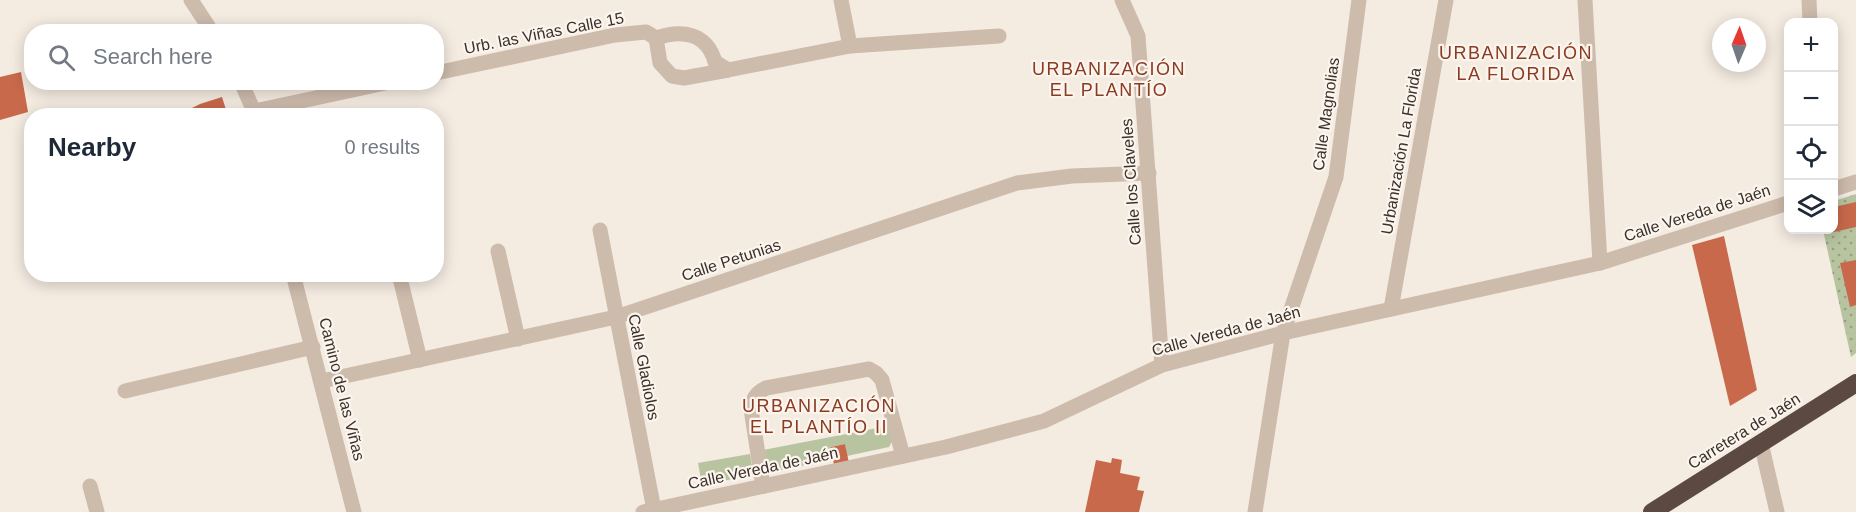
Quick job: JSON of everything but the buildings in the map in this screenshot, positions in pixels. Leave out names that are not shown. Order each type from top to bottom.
[{"type":"highway","name":"Carretera de Jaén","points":[[1652,512],[1856,383]]},
{"type":"street","points":[[191,0],[207,24]]},
{"type":"street","points":[[841,0],[850,46]]},
{"type":"street","name":"Calle los Claveles","points":[[1122,0],[1138,36],[1162,365]]},
{"type":"street","name":"Calle Magnolias","points":[[1255,512],[1283,333],[1336,177],[1359,0]]},
{"type":"street","name":"Urbanización La Florida","points":[[1391,309],[1446,0]]},
{"type":"street","points":[[1585,0],[1600,263]]},
{"type":"street","points":[[1809,0],[1810,18]]},
{"type":"street","name":"Urb. las Viñas Calle 15","points":[[444,71],[615,35],[646,32],[656,38],[667,34],[693,36],[705,42],[712,51],[715,62],[728,70]]},
{"type":"street","points":[[656,38],[660,63],[672,76],[684,78],[850,46],[999,36]]},
{"type":"street","points":[[245,90],[254,108]]},
{"type":"street","points":[[278,108],[355,90]]},
{"type":"street","name":"Calle Petunias","points":[[322,381],[616,316],[1017,183],[1072,176],[1149,173]]},
{"type":"street","points":[[1838,187],[1856,182]]},
{"type":"street","name":"Calle Vereda de Jaén","points":[[648,511],[946,447],[1044,421],[1162,365],[1283,333],[1600,263],[1784,204]]},
{"type":"street","name":"Calle Gladiolos","points":[[600,230],[648,511]]},
{"type":"street","points":[[498,251],[518,339]]},
{"type":"street","name":"Camino de las Viñas","points":[[295,282],[354,512]]},
{"type":"street","points":[[401,282],[420,360]]},
{"type":"street","points":[[124,391],[313,347]]},
{"type":"street","points":[[763,486],[751,410],[752,399],[757,392],[766,388],[870,369],[882,380],[903,456]]},
{"type":"street","points":[[1761,443],[1777,512]]},
{"type":"street","points":[[90,486],[97,512]]},
{"type":"green space","points":[[1856,194],[1856,353],[1851,357],[1824,234],[1838,234],[1838,200]]},
{"type":"green space","points":[[888,426],[892,441],[889,447],[847,456],[845,444],[831,447],[833,459],[773,472],[766,468],[763,450]]},
{"type":"green space","points":[[750,454],[753,471],[748,476],[702,485],[698,463]]},
{"type":"district","name":"URBANIZACIÓN LA FLORIDA","points":[[1516,63]]},
{"type":"district","name":"URBANIZACIÓN EL PLANTÍO","points":[[1109,79]]},
{"type":"district","name":"URBANIZACIÓN EL PLANTÍO II","points":[[819,416]]}]
